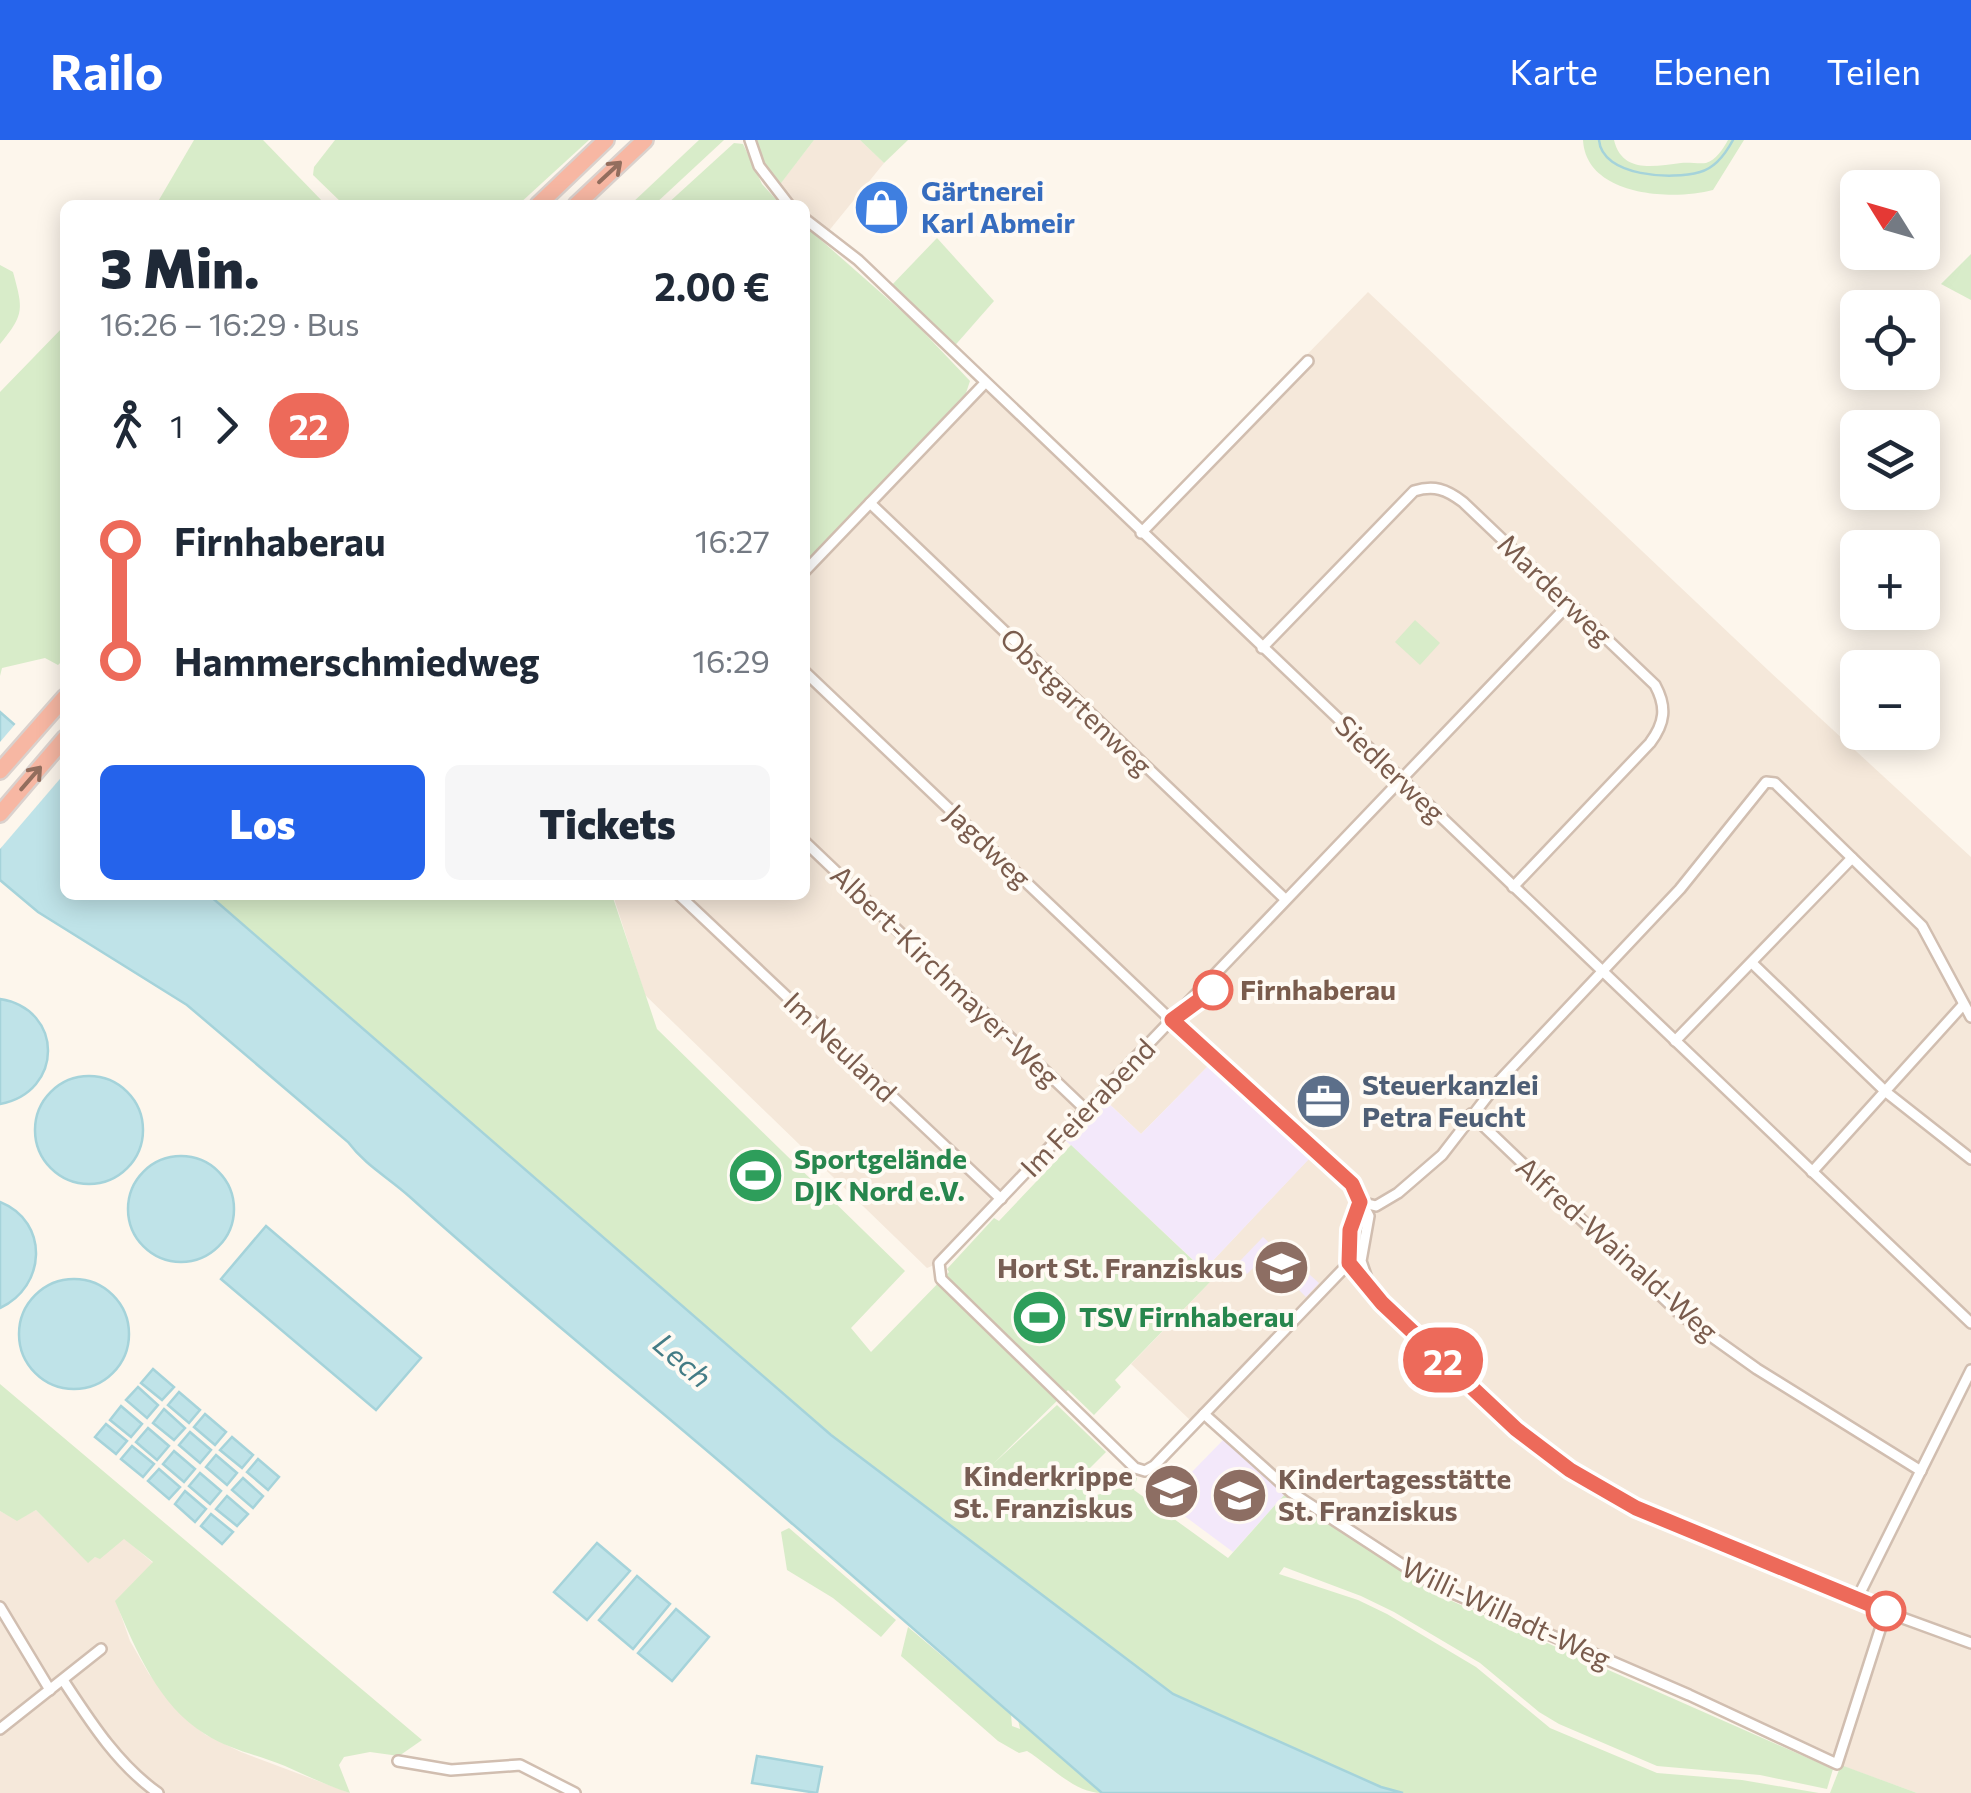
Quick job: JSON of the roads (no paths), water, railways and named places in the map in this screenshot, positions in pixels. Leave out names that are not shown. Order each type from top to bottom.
[{"type":"highway","points":[[543,200],[606,140]]},
{"type":"highway","points":[[581,200],[645,140]]},
{"type":"highway","points":[[0,771],[60,702]]},
{"type":"highway","points":[[0,814],[60,744]]},
{"type":"street","points":[[750,140],[759,166],[785,200]]},
{"type":"street","name":"Siedlerweg","points":[[810,223],[858,260],[1971,1322]]},
{"type":"street","points":[[1141,533],[1308,361]]},
{"type":"street","points":[[810,566],[984,384]]},
{"type":"street","name":"Marderweg","points":[[1262,648],[1408,495],[1430,486],[1459,499],[1655,685],[1664,714],[1650,743],[1513,887]]},
{"type":"street","name":"Obstgartenweg","points":[[870,503],[1284,899]]},
{"type":"street","name":"Im Feierabend","points":[[1204,1414],[1154,1466],[1145,1472],[1136,1468],[941,1279],[940,1263],[1569,604]]},
{"type":"street","name":"Jagdweg","points":[[810,677],[1172,1020],[1352,1184],[1360,1202]]},
{"type":"street","points":[[1360,1202],[1376,1206],[1398,1193],[1442,1155],[1471,1114],[1680,889],[1766,782],[1774,783],[1925,930],[1971,1017]]},
{"type":"street","name":"Albert-Kirchmayer-Weg","points":[[810,847],[1085,1109]]},
{"type":"street","points":[[1675,1041],[1852,858]]},
{"type":"street","name":"Im Neuland","points":[[684,900],[1001,1200]]},
{"type":"street","points":[[1752,963],[1886,1092],[1971,1159]]},
{"type":"street","points":[[1812,1172],[1963,1005]]},
{"type":"street","name":"Alfred-Wainald-Weg","points":[[1471,1114],[1704,1332],[1781,1385],[1921,1470]]},
{"type":"street","points":[[1360,1202],[1350,1230],[1349,1263],[1371,1290],[1516,1429],[1570,1470],[1636,1508],[1856,1600],[1971,1643]]},
{"type":"street","points":[[1360,1202],[1370,1216],[1361,1261],[1371,1290]]},
{"type":"street","points":[[1204,1414],[1349,1263]]},
{"type":"street","points":[[1856,1600],[1971,1370]]},
{"type":"street","name":"Willi-Willadt-Weg","points":[[1204,1414],[1291,1492],[1432,1584],[1837,1764],[1886,1611]]},
{"type":"street","points":[[0,1607],[50,1690]]},
{"type":"street","points":[[0,1729],[102,1649]]},
{"type":"street","points":[[63,1680],[111,1748],[142,1782],[158,1793]]},
{"type":"street","points":[[398,1760],[451,1770],[520,1765],[575,1793]]},
{"type":"water","name":"Lech","points":[[0,712],[60,765],[60,900],[215,900],[831,1435],[1173,1694],[1381,1787],[1403,1793],[1102,1793],[187,1005],[38,912],[0,880]]},
{"type":"water","points":[[0,999],[21,1006],[36,1018],[45,1033],[48,1051],[36,1084],[21,1096],[0,1104]]},
{"type":"water","points":[[89,1076],[109,1081],[127,1092],[138,1110],[143,1130],[138,1150],[127,1168],[109,1179],[89,1184],[69,1179],[51,1168],[40,1150],[35,1130],[40,1110],[51,1092],[69,1081]]},
{"type":"water","points":[[181,1156],[201,1160],[219,1171],[230,1189],[234,1209],[230,1229],[219,1247],[201,1258],[181,1262],[161,1258],[143,1247],[132,1229],[128,1209],[132,1189],[143,1171],[161,1160]]},
{"type":"water","points":[[0,1202],[28,1224],[36,1255],[26,1285],[0,1308]]},
{"type":"water","points":[[266,1226],[421,1358],[376,1410],[221,1279]]},
{"type":"water","points":[[74,1279],[95,1283],[113,1295],[125,1313],[129,1334],[125,1355],[113,1373],[95,1385],[74,1389],[53,1385],[35,1373],[23,1355],[19,1334],[23,1313],[35,1295],[53,1283]]},
{"type":"water","points":[[153,1369],[174,1387],[162,1400],[141,1383]]},
{"type":"water","points":[[138,1387],[158,1405],[147,1418],[126,1400]]},
{"type":"water","points":[[179,1392],[200,1410],[189,1423],[168,1405]]},
{"type":"water","points":[[121,1406],[142,1424],[131,1437],[110,1420]]},
{"type":"water","points":[[164,1409],[185,1428],[174,1440],[153,1423]]},
{"type":"water","points":[[205,1414],[226,1432],[215,1445],[194,1427]]},
{"type":"water","points":[[106,1424],[127,1441],[116,1454],[95,1437]]},
{"type":"water","points":[[148,1428],[169,1446],[157,1460],[136,1442]]},
{"type":"water","points":[[190,1432],[211,1450],[200,1463],[179,1445]]},
{"type":"water","points":[[232,1437],[253,1455],[242,1468],[220,1450]]},
{"type":"water","points":[[132,1446],[154,1464],[143,1477],[121,1459]]},
{"type":"water","points":[[174,1451],[195,1469],[184,1482],[163,1464]]},
{"type":"water","points":[[216,1455],[237,1473],[227,1485],[206,1467]]},
{"type":"water","points":[[258,1459],[279,1477],[268,1490],[247,1472]]},
{"type":"water","points":[[159,1469],[180,1487],[169,1499],[148,1481]]},
{"type":"water","points":[[200,1473],[221,1491],[210,1504],[189,1486]]},
{"type":"water","points":[[243,1478],[263,1496],[253,1508],[232,1490]]},
{"type":"water","points":[[185,1491],[206,1509],[195,1522],[175,1504]]},
{"type":"water","points":[[227,1496],[248,1514],[237,1526],[216,1509]]},
{"type":"water","points":[[211,1514],[233,1532],[222,1544],[201,1526]]},
{"type":"water","points":[[597,1543],[630,1571],[587,1620],[554,1592]]},
{"type":"water","points":[[637,1576],[670,1604],[633,1649],[599,1620]]},
{"type":"water","points":[[676,1609],[709,1637],[672,1681],[638,1653]]},
{"type":"water","points":[[757,1756],[822,1767],[817,1793],[752,1783]]},
{"type":"waterway","points":[[1599,140],[1612,162],[1640,173],[1673,176],[1711,167],[1733,140]]},
{"type":"place","name":"Gärtnerei Karl Abmeir","points":[[882,207]]},
{"type":"place","name":"Firnhaberau","points":[[1213,990]]},
{"type":"place","name":"Steuerkanzlei Petra Feucht","points":[[1323,1101]]},
{"type":"place","name":"Sportgelände DJK Nord e.V.","points":[[755,1175]]},
{"type":"place","name":"Hort St. Franziskus","points":[[1282,1268]]},
{"type":"place","name":"TSV Firnhaberau","points":[[1040,1317]]},
{"type":"place","name":"Kinderkrippe St. Franziskus","points":[[1172,1492]]},
{"type":"place","name":"Kindertagesstätte St. Franziskus","points":[[1239,1495]]}]
